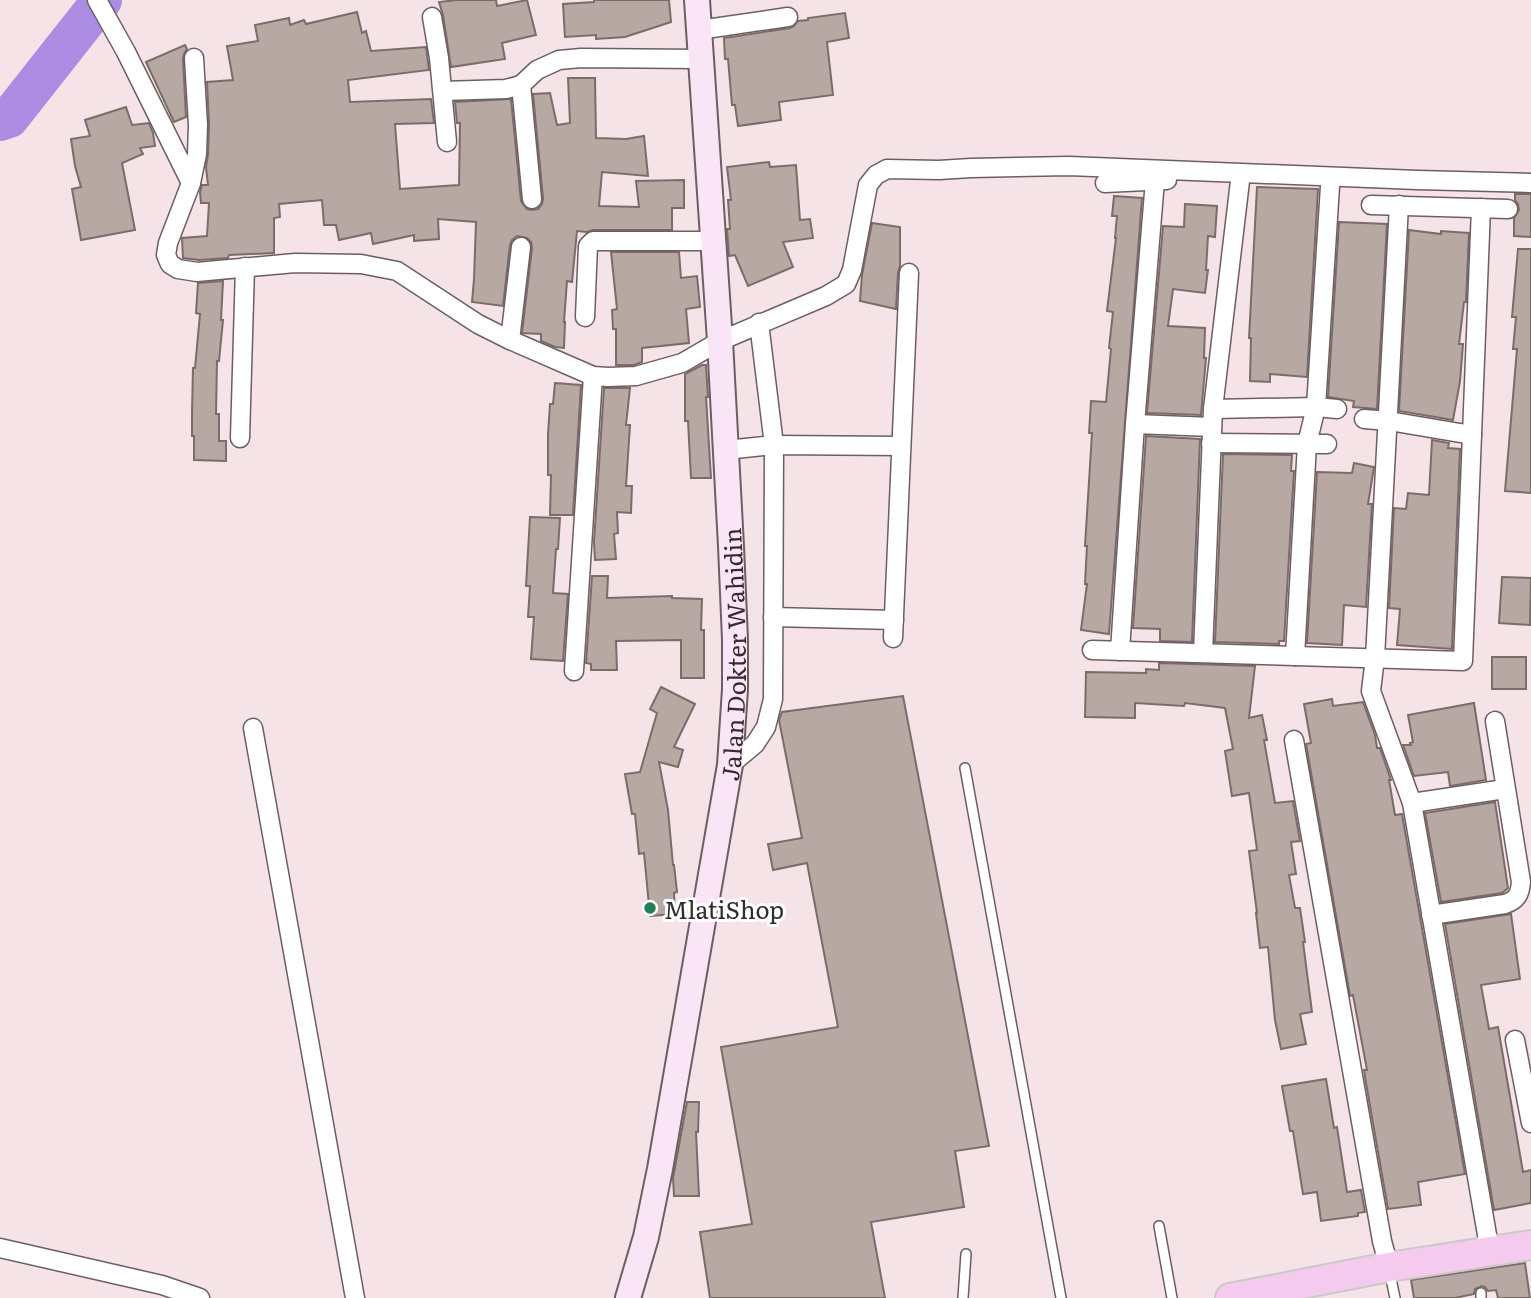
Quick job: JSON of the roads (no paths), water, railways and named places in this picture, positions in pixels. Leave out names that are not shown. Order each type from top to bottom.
[{"type":"main road","name":"Jalan Dokter Wahidin","points":[[628,1298],[646,1237],[657,1183],[730,765],[735,639],[720,341],[697,0]]},
{"type":"main road","points":[[1230,1298],[1389,1267],[1480,1256],[1531,1245]]},
{"type":"street","points":[[97,0],[127,52],[191,183]]},
{"type":"street","points":[[432,17],[443,91],[447,142]]},
{"type":"street","points":[[698,30],[788,17]]},
{"type":"street","points":[[194,58],[197,154],[191,183],[168,243],[166,255],[170,264],[178,269],[197,272],[295,263],[361,264],[397,271],[478,324],[593,376],[636,376],[682,363],[720,341],[826,296],[846,284],[852,270],[868,185],[876,175],[887,169],[1069,166],[1531,183]]},
{"type":"street","points":[[443,91],[506,89],[521,85],[537,71],[559,60],[700,59]]},
{"type":"street","points":[[521,85],[532,198]]},
{"type":"street","points":[[1120,651],[1155,180]]},
{"type":"street","points":[[1105,183],[1155,180],[1335,185],[1316,407],[1307,444],[1295,656]]},
{"type":"street","points":[[1203,653],[1212,426],[1240,181]]},
{"type":"street","points":[[1371,205],[1508,209]]},
{"type":"street","points":[[1399,205],[1389,421],[1371,691],[1412,803],[1431,915],[1480,1256]]},
{"type":"street","points":[[1092,650],[1462,661],[1481,208]]},
{"type":"street","points":[[586,317],[588,246],[593,241],[713,241]]},
{"type":"street","points":[[510,340],[521,247]]},
{"type":"street","points":[[240,438],[245,267]]},
{"type":"street","points":[[773,617],[893,629],[909,273]]},
{"type":"street","points":[[730,765],[755,744],[766,727],[773,699],[774,445],[759,324]]},
{"type":"street","points":[[574,671],[593,376]]},
{"type":"street","points":[[1212,426],[1316,407],[1337,410]]},
{"type":"street","points":[[1364,419],[1472,435]]},
{"type":"street","points":[[1135,424],[1212,426],[1307,444],[1327,444]]},
{"type":"street","points":[[726,450],[774,445],[901,446]]},
{"type":"street","points":[[1431,915],[1505,904],[1517,898],[1520,891],[1521,882],[1494,722]]},
{"type":"street","points":[[253,728],[355,1298]]},
{"type":"street","points":[[1294,740],[1389,1267]]},
{"type":"street","points":[[1412,803],[1505,789]]},
{"type":"street","points":[[1515,1040],[1531,1123]]},
{"type":"street","points":[[0,1248],[162,1285],[200,1298]]},
{"type":"lane","points":[[965,768],[1060,1298]]},
{"type":"lane","points":[[1159,1226],[1172,1298]]},
{"type":"lane","points":[[963,1298],[966,1254]]},
{"type":"lane","points":[[1389,1267],[1395,1298]]},
{"type":"waterway","points":[[0,121],[9,118],[102,0]]},
{"type":"place","name":"MlatiShop","points":[[650,908]]}]
